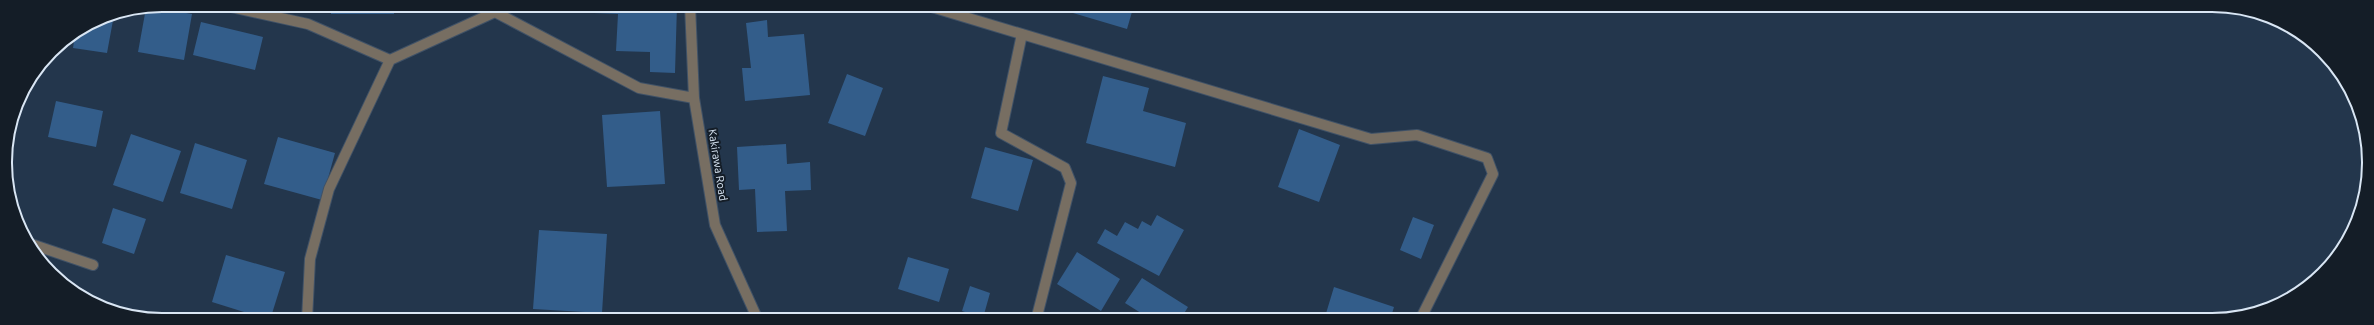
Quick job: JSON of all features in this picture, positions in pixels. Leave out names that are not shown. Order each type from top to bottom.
[{"type":"street","points":[[254,12],[308,24],[390,60]]},
{"type":"street","points":[[307,313],[310,259],[329,189],[390,60],[495,12],[640,88],[694,98]]},
{"type":"street","name":"Kakirawa Road","points":[[690,12],[694,98],[715,225],[755,313]]},
{"type":"street","points":[[948,12],[1371,139],[1417,136],[1487,158],[1493,174],[1424,313]]},
{"type":"street","points":[[1022,34],[1002,133],[1065,168],[1071,183],[1038,313]]},
{"type":"street","points":[[37,246],[93,265]]},
{"type":"building","points":[[180,12],[192,14],[184,60],[138,52],[145,13]]},
{"type":"building","points":[[331,12],[394,12],[394,14],[331,14]]},
{"type":"building","points":[[677,12],[675,73],[650,72],[650,52],[616,51],[618,14],[594,13]]},
{"type":"building","points":[[1070,12],[1132,12],[1127,29]]},
{"type":"building","points":[[113,20],[107,53],[73,48],[74,41],[79,37]]},
{"type":"building","points":[[767,20],[768,37],[804,34],[810,95],[745,101],[742,68],[751,68],[746,23]]},
{"type":"building","points":[[201,22],[263,37],[255,70],[193,55]]},
{"type":"building","points":[[847,74],[883,88],[865,136],[828,123]]},
{"type":"building","points":[[1103,76],[1149,88],[1143,111],[1186,123],[1175,167],[1086,143]]},
{"type":"building","points":[[56,101],[103,111],[96,147],[48,137]]},
{"type":"building","points":[[660,111],[665,184],[607,187],[602,115]]},
{"type":"building","points":[[1299,129],[1340,145],[1319,202],[1278,187]]},
{"type":"building","points":[[131,134],[181,151],[163,202],[113,185]]},
{"type":"building","points":[[278,137],[335,153],[322,200],[264,184]]},
{"type":"building","points":[[195,143],[247,160],[232,209],[180,193]]},
{"type":"building","points":[[786,144],[787,164],[810,162],[811,190],[785,191],[787,231],[757,232],[755,189],[739,190],[737,147]]},
{"type":"building","points":[[985,147],[1033,160],[1018,211],[971,198]]},
{"type":"building","points":[[113,208],[146,219],[134,254],[102,243]]},
{"type":"building","points":[[1157,215],[1184,230],[1159,276],[1097,243],[1105,229],[1117,236],[1125,222],[1138,229],[1142,221],[1151,226]]},
{"type":"building","points":[[1413,217],[1434,225],[1421,259],[1400,250]]},
{"type":"building","points":[[539,230],[607,234],[602,313],[533,309]]},
{"type":"building","points":[[1077,252],[1120,279],[1101,311],[1057,284]]},
{"type":"building","points":[[226,255],[285,272],[272,313],[247,313],[212,302]]},
{"type":"building","points":[[908,257],[949,269],[939,302],[898,289]]},
{"type":"building","points":[[1142,278],[1188,307],[1184,313],[1141,313],[1125,303]]},
{"type":"building","points":[[970,286],[990,293],[984,313],[968,313],[962,311]]},
{"type":"building","points":[[1334,287],[1394,307],[1392,313],[1326,313]]}]
